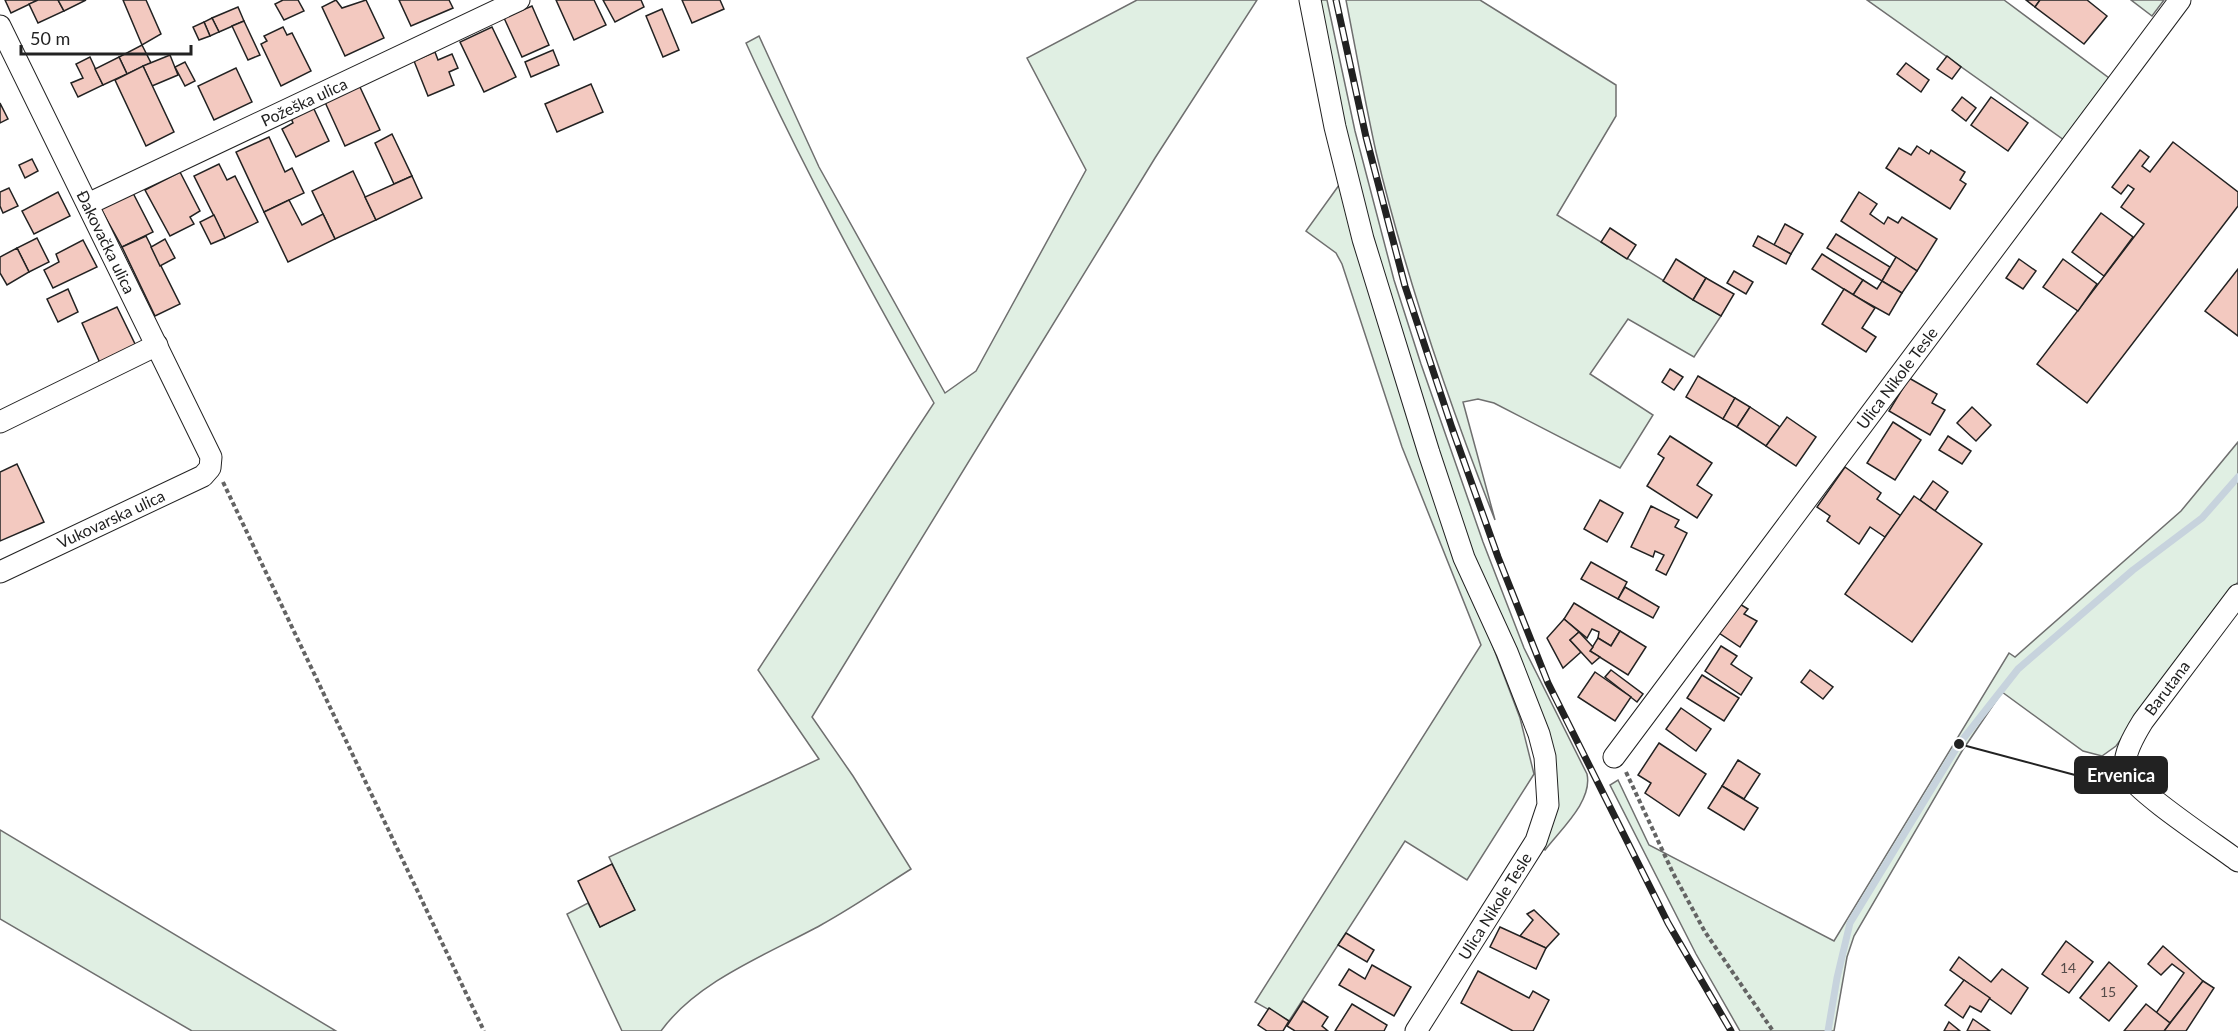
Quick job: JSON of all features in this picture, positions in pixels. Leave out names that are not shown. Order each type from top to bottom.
[{"type":"street","name":"Požeška ulica","points":[[88,204],[519,0]]},
{"type":"street","name":"Ulica Nikole Tesle","points":[[1310,0],[1335,127],[1363,239],[1464,558],[1507,652],[1539,734],[1546,773],[1548,805],[1536,841],[1416,1031]]},
{"type":"street","name":"Ulica Nikole Tesle","points":[[1616,755],[2180,0]]},
{"type":"street","name":"Đakovačka ulica","points":[[0,26],[211,458]]},
{"type":"street","points":[[0,422],[157,345]]},
{"type":"street","name":"Vukovarska ulica","points":[[0,572],[203,476],[210,468],[211,458]]},
{"type":"street","name":"Barutana","points":[[2238,595],[2143,721],[2133,739],[2126,761],[2127,773],[2140,789],[2238,861]]},
{"type":"path","points":[[211,458],[263,562],[484,1031]]},
{"type":"path","points":[[1616,755],[1673,873],[1705,932],[1773,1031]]},
{"type":"green space","points":[[1137,0],[1257,0],[1155,158],[812,717],[853,776],[911,869],[833,918],[713,983],[676,1013],[661,1031],[622,1031],[567,914],[588,903],[600,927],[634,909],[609,857],[819,759],[758,670],[934,403],[836,225],[746,43],[759,36],[819,167],[945,393],[976,371],[1086,170],[1027,58]]},
{"type":"green space","points":[[1318,0],[1327,0],[1355,131],[1394,280],[1421,364],[1483,542],[1524,648],[1587,774],[1588,784],[1580,805],[1545,850],[1539,846],[1556,795],[1460,520],[1358,194]]},
{"type":"green space","points":[[1346,0],[1480,0],[1616,85],[1616,116],[1557,215],[1721,316],[1694,357],[1628,319],[1590,374],[1653,415],[1620,468],[1494,403],[1478,399],[1463,402],[1495,520],[1461,430],[1414,292],[1376,152]]},
{"type":"green space","points":[[1867,0],[2004,0],[2109,78],[2064,140]]},
{"type":"green space","points":[[2131,0],[2164,0],[2152,16]]},
{"type":"green space","points":[[1342,181],[1445,520],[1520,718],[1534,774],[1467,880],[1405,841],[1289,1021],[1255,1002],[1481,645],[1402,447],[1342,264],[1336,253],[1306,231]]},
{"type":"green space","points":[[2238,442],[2238,582],[2116,746],[2102,756],[2083,751],[2002,692],[1962,751],[1854,936],[1847,957],[1834,1031],[1740,1031],[1696,954],[1610,785],[1618,780],[1649,845],[1834,941],[2009,653],[2015,657],[2181,511]]},
{"type":"green space","points":[[0,830],[336,1031],[192,1031],[0,919]]},
{"type":"building","points":[[5,0],[38,0],[11,13]]},
{"type":"building","points":[[38,0],[58,0],[64,11],[38,23],[29,4]]},
{"type":"building","points":[[58,0],[86,0],[64,11]]},
{"type":"building","points":[[123,0],[146,0],[161,34],[142,45]]},
{"type":"building","points":[[283,0],[298,0],[304,11],[284,20],[275,4]]},
{"type":"building","points":[[336,0],[342,8],[366,0],[384,38],[345,56],[322,7]]},
{"type":"building","points":[[399,0],[449,0],[453,8],[411,26]]},
{"type":"building","points":[[556,0],[594,0],[606,25],[574,40]]},
{"type":"building","points":[[603,0],[641,0],[644,7],[615,22]]},
{"type":"building","points":[[682,0],[720,0],[724,9],[692,23]]},
{"type":"building","points":[[2026,0],[2040,0],[2035,7]]},
{"type":"building","points":[[2040,0],[2087,0],[2107,16],[2084,44],[2035,7]]},
{"type":"building","points":[[532,6],[549,45],[522,57],[504,18]]},
{"type":"building","points":[[238,7],[244,21],[219,32],[212,18]]},
{"type":"building","points":[[662,9],[679,50],[663,57],[646,16]]},
{"type":"building","points":[[212,18],[219,32],[210,36],[204,22]]},
{"type":"building","points":[[244,21],[260,55],[248,60],[232,26]]},
{"type":"building","points":[[204,22],[210,36],[199,40],[193,27]]},
{"type":"building","points":[[283,27],[287,35],[292,33],[311,71],[281,86],[261,44],[267,41],[264,36]]},
{"type":"building","points":[[492,27],[516,77],[484,92],[460,42]]},
{"type":"building","points":[[142,45],[151,63],[127,74],[119,57]]},
{"type":"building","points":[[553,50],[559,65],[531,77],[525,62]]},
{"type":"building","points":[[435,52],[438,60],[452,54],[458,68],[449,72],[454,85],[428,96],[414,61]]},
{"type":"building","points":[[170,55],[178,75],[152,86],[143,66]]},
{"type":"building","points":[[1947,56],[1961,67],[1952,79],[1937,69]]},
{"type":"building","points":[[90,57],[103,85],[78,97],[71,83],[83,78],[76,64]]},
{"type":"building","points":[[119,57],[127,74],[103,85],[95,69]]},
{"type":"building","points":[[185,62],[195,81],[185,86],[175,67]]},
{"type":"building","points":[[1906,63],[1929,80],[1921,92],[1897,74]]},
{"type":"building","points":[[143,66],[174,132],[146,146],[115,80]]},
{"type":"building","points":[[236,68],[252,102],[214,120],[198,86]]},
{"type":"building","points":[[591,84],[603,112],[557,132],[545,104]]},
{"type":"building","points":[[359,85],[380,130],[345,146],[324,100]]},
{"type":"building","points":[[1962,97],[1976,108],[1966,121],[1952,110]]},
{"type":"building","points":[[1991,97],[2028,123],[2008,151],[1971,125]]},
{"type":"building","points":[[0,103],[8,119],[0,123]]},
{"type":"building","points":[[313,107],[329,141],[296,157],[282,129],[293,123],[291,118]]},
{"type":"building","points":[[392,134],[412,176],[394,184],[375,143]]},
{"type":"building","points":[[269,137],[285,172],[292,168],[304,193],[264,212],[236,152]]},
{"type":"building","points":[[2173,142],[2238,192],[2238,206],[2087,403],[2037,364],[2144,224],[2121,207],[2134,189],[2128,185],[2121,194],[2112,187],[2140,150],[2149,157],[2142,166],[2150,172]]},
{"type":"building","points":[[1917,146],[1929,154],[1931,150],[1965,172],[1960,180],[1966,184],[1950,209],[1886,168],[1899,148],[1911,155]]},
{"type":"building","points":[[32,159],[38,171],[25,178],[19,165]]},
{"type":"building","points":[[219,164],[227,180],[235,176],[258,222],[225,238],[194,176]]},
{"type":"building","points":[[353,171],[376,220],[335,239],[312,191]]},
{"type":"building","points":[[180,172],[200,211],[190,217],[194,224],[170,236],[145,190]]},
{"type":"building","points":[[412,176],[422,198],[376,220],[365,197]]},
{"type":"building","points":[[9,188],[18,206],[3,213],[0,206],[0,192]]},
{"type":"building","points":[[58,192],[70,216],[34,234],[22,211]]},
{"type":"building","points":[[1859,192],[1877,204],[1870,214],[1884,224],[1888,217],[1898,223],[1902,217],[1937,239],[1917,271],[1841,221]]},
{"type":"building","points":[[133,193],[153,232],[122,247],[101,209]]},
{"type":"building","points":[[289,200],[302,225],[323,214],[335,239],[288,262],[264,212]]},
{"type":"building","points":[[2101,213],[2133,237],[2104,276],[2072,252]]},
{"type":"building","points":[[214,215],[225,238],[211,244],[200,222]]},
{"type":"building","points":[[1785,224],[1803,234],[1791,254],[1774,245]]},
{"type":"building","points":[[1610,228],[1636,245],[1627,259],[1601,242]]},
{"type":"building","points":[[1836,234],[1890,267],[1882,281],[1827,248]]},
{"type":"building","points":[[146,236],[180,304],[155,316],[122,247]]},
{"type":"building","points":[[1758,236],[1791,254],[1786,264],[1753,246]]},
{"type":"building","points":[[37,238],[49,262],[29,272],[17,248]]},
{"type":"building","points":[[165,239],[175,258],[160,266],[151,247]]},
{"type":"building","points":[[83,240],[97,267],[53,288],[44,270],[59,262],[56,254]]},
{"type":"building","points":[[17,248],[29,272],[7,285],[0,273],[0,257]]},
{"type":"building","points":[[1822,254],[1863,280],[1853,295],[1812,269]]},
{"type":"building","points":[[1896,257],[1917,271],[1902,293],[1882,281]]},
{"type":"building","points":[[1676,259],[1706,278],[1693,300],[1663,281]]},
{"type":"building","points":[[2019,259],[2036,271],[2023,289],[2006,278]]},
{"type":"building","points":[[2063,259],[2097,284],[2078,311],[2043,287]]},
{"type":"building","points":[[2238,269],[2238,336],[2205,311]]},
{"type":"building","points":[[1734,271],[1753,282],[1746,294],[1727,283]]},
{"type":"building","points":[[1706,278],[1734,294],[1721,316],[1693,300]]},
{"type":"building","points":[[1863,280],[1877,289],[1882,281],[1902,293],[1889,315],[1853,295]]},
{"type":"building","points":[[68,289],[78,312],[58,322],[47,299]]},
{"type":"building","points":[[1844,289],[1875,308],[1862,328],[1876,337],[1866,352],[1822,324]]},
{"type":"building","points":[[117,307],[136,346],[100,363],[82,323]]},
{"type":"building","points":[[1670,369],[1683,377],[1674,390],[1662,382]]},
{"type":"building","points":[[1698,376],[1735,398],[1723,419],[1686,397]]},
{"type":"building","points":[[1909,378],[1937,394],[1932,403],[1945,410],[1930,435],[1889,411]]},
{"type":"building","points":[[1735,398],[1750,407],[1737,427],[1723,419]]},
{"type":"building","points":[[1750,407],[1780,427],[1766,446],[1737,427]]},
{"type":"building","points":[[1972,407],[1991,425],[1976,441],[1957,423]]},
{"type":"building","points":[[1787,417],[1816,437],[1796,466],[1766,446]]},
{"type":"building","points":[[1893,422],[1921,440],[1895,480],[1867,463]]},
{"type":"building","points":[[1670,436],[1712,463],[1697,485],[1712,495],[1697,518],[1647,486],[1664,458],[1658,454]]},
{"type":"building","points":[[1948,436],[1971,451],[1962,464],[1939,450]]},
{"type":"building","points":[[17,464],[44,522],[0,541],[0,472]]},
{"type":"building","points":[[1845,467],[1881,493],[1877,499],[1901,516],[1885,537],[1870,527],[1859,544],[1827,521],[1830,516],[1817,507]]},
{"type":"building","points":[[1933,481],[1948,492],[1935,511],[1920,500]]},
{"type":"building","points":[[1914,496],[1982,544],[1912,642],[1845,594]]},
{"type":"building","points":[[1600,500],[1623,513],[1607,542],[1584,529]]},
{"type":"building","points":[[1651,506],[1679,520],[1675,527],[1687,533],[1666,575],[1656,570],[1664,555],[1655,551],[1653,557],[1631,547]]},
{"type":"building","points":[[1591,562],[1627,582],[1618,599],[1581,579]]},
{"type":"building","points":[[1625,587],[1659,607],[1653,618],[1618,599]]},
{"type":"building","points":[[1574,603],[1620,631],[1611,646],[1598,638],[1599,632],[1592,629],[1587,638],[1564,619]]},
{"type":"building","points":[[1738,603],[1748,609],[1744,614],[1757,621],[1740,647],[1719,633]]},
{"type":"building","points":[[1564,619],[1579,632],[1570,640],[1581,652],[1563,668],[1547,638]]},
{"type":"building","points":[[1620,631],[1646,647],[1628,675],[1590,651],[1598,638],[1611,646]]},
{"type":"building","points":[[1579,632],[1593,647],[1590,651],[1600,657],[1592,664],[1570,640]]},
{"type":"building","points":[[1721,646],[1737,656],[1731,664],[1752,678],[1741,695],[1705,671]]},
{"type":"building","points":[[1611,670],[1643,694],[1637,702],[1605,677]]},
{"type":"building","points":[[1810,670],[1833,687],[1823,699],[1801,682]]},
{"type":"building","points":[[1595,672],[1631,697],[1615,721],[1578,697]]},
{"type":"building","points":[[1702,675],[1739,698],[1724,721],[1687,698]]},
{"type":"building","points":[[1681,708],[1711,729],[1696,751],[1666,729]]},
{"type":"building","points":[[1659,743],[1706,774],[1679,816],[1645,793],[1651,783],[1638,775]]},
{"type":"building","points":[[1738,760],[1760,774],[1744,799],[1722,786]]},
{"type":"building","points":[[1722,786],[1758,808],[1744,830],[1708,808]]},
{"type":"building","points":[[612,864],[635,910],[600,927],[578,881]]},
{"type":"building","points":[[1534,910],[1559,934],[1546,948],[1520,936],[1533,920],[1527,914]]},
{"type":"building","points":[[1500,927],[1546,948],[1536,969],[1490,947]]},
{"type":"building","points":[[1346,933],[1374,950],[1367,962],[1338,945]]},
{"type":"building","points":[[2066,941],[2093,962],[2069,993],[2042,974]]},
{"type":"building","points":[[2163,946],[2203,981],[2170,1023],[2156,1013],[2184,973],[2172,964],[2161,975],[2148,964]]},
{"type":"building","points":[[1959,957],[1991,982],[2002,969],[2028,988],[2011,1014],[1950,970]]},
{"type":"building","points":[[2109,962],[2137,986],[2109,1021],[2080,998]]},
{"type":"building","points":[[1372,965],[1411,987],[1394,1016],[1339,985],[1349,969],[1365,979]]},
{"type":"building","points":[[1478,971],[1529,998],[1533,991],[1549,1000],[1533,1031],[1513,1031],[1461,1003]]},
{"type":"building","points":[[1964,980],[1990,998],[1981,1012],[1970,1006],[1963,1018],[1945,1005]]},
{"type":"building","points":[[2203,981],[2214,988],[2186,1031],[2164,1031]]},
{"type":"building","points":[[1303,1001],[1328,1017],[1322,1026],[1328,1031],[1295,1031],[1287,1026]]},
{"type":"building","points":[[1352,1004],[1387,1025],[1384,1031],[1335,1031]]},
{"type":"building","points":[[2146,1004],[2170,1023],[2164,1031],[2124,1031]]},
{"type":"building","points":[[1269,1008],[1289,1021],[1283,1031],[1267,1031],[1258,1025]]},
{"type":"building","points":[[1973,1019],[1990,1031],[1967,1031]]},
{"type":"building","points":[[1949,1022],[1960,1031],[1944,1031]]},
{"type":"waterway","points":[[1828,1031],[1850,923],[1959,744],[2018,669],[2133,570],[2202,518],[2238,477]]},
{"type":"railway","points":[[1336,0],[1366,137],[1405,286],[1498,557],[1548,683],[1668,923],[1731,1031]]},
{"type":"place","name":"Ervenica","points":[[1959,744]]}]
